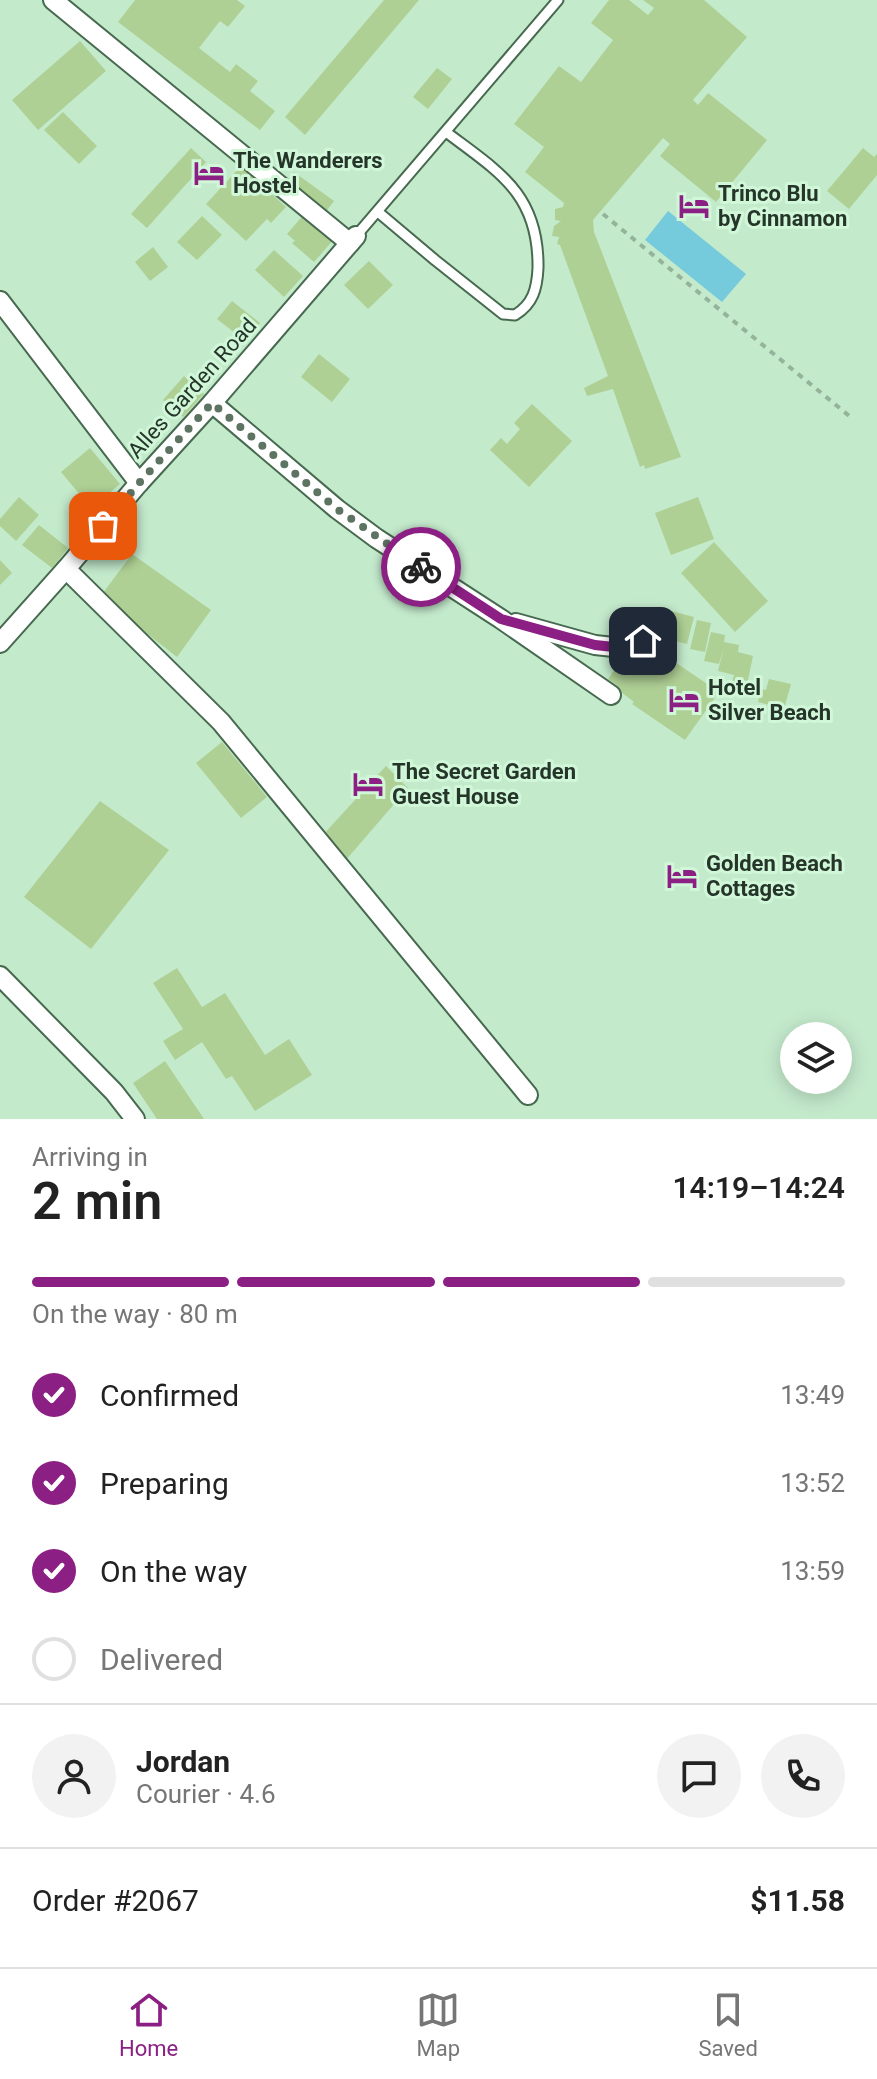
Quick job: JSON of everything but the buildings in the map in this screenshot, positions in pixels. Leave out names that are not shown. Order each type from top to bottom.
[{"type":"street","points":[[53,0],[353,240]]},
{"type":"street","name":"Alles Garden Road","points":[[0,643],[353,240]]},
{"type":"street","points":[[0,301],[139,483]]},
{"type":"street","points":[[212,403],[376,538],[611,695]]},
{"type":"street","points":[[66,569],[221,722],[528,1095]]},
{"type":"street","points":[[501,619],[595,645],[623,648],[643,641]]},
{"type":"street","points":[[0,976],[114,1092],[135,1119]]},
{"type":"lane","points":[[353,240],[558,0]]},
{"type":"lane","points":[[378,212],[503,314],[515,315],[532,302],[538,265],[537,238],[531,216],[522,200],[500,175],[446,132]]},
{"type":"path","points":[[603,214],[853,419]]},
{"type":"water","points":[[668,211],[746,274],[722,302],[645,240]]},
{"type":"way so far","points":[[103,526],[212,403],[337,509],[421,567]]},
{"type":"place","name":"The Wanderers Hostel","points":[[209,173]]},
{"type":"place","name":"Trinco Blu by Cinnamon","points":[[694,206]]},
{"type":"place","name":"Hotel Silver Beach","points":[[684,700]]},
{"type":"place","name":"The Secret Garden Guest House","points":[[368,784]]},
{"type":"place","name":"Golden Beach Cottages","points":[[682,876]]},
{"type":"route","points":[[421,567],[501,619],[595,645],[623,648],[643,641]]}]
